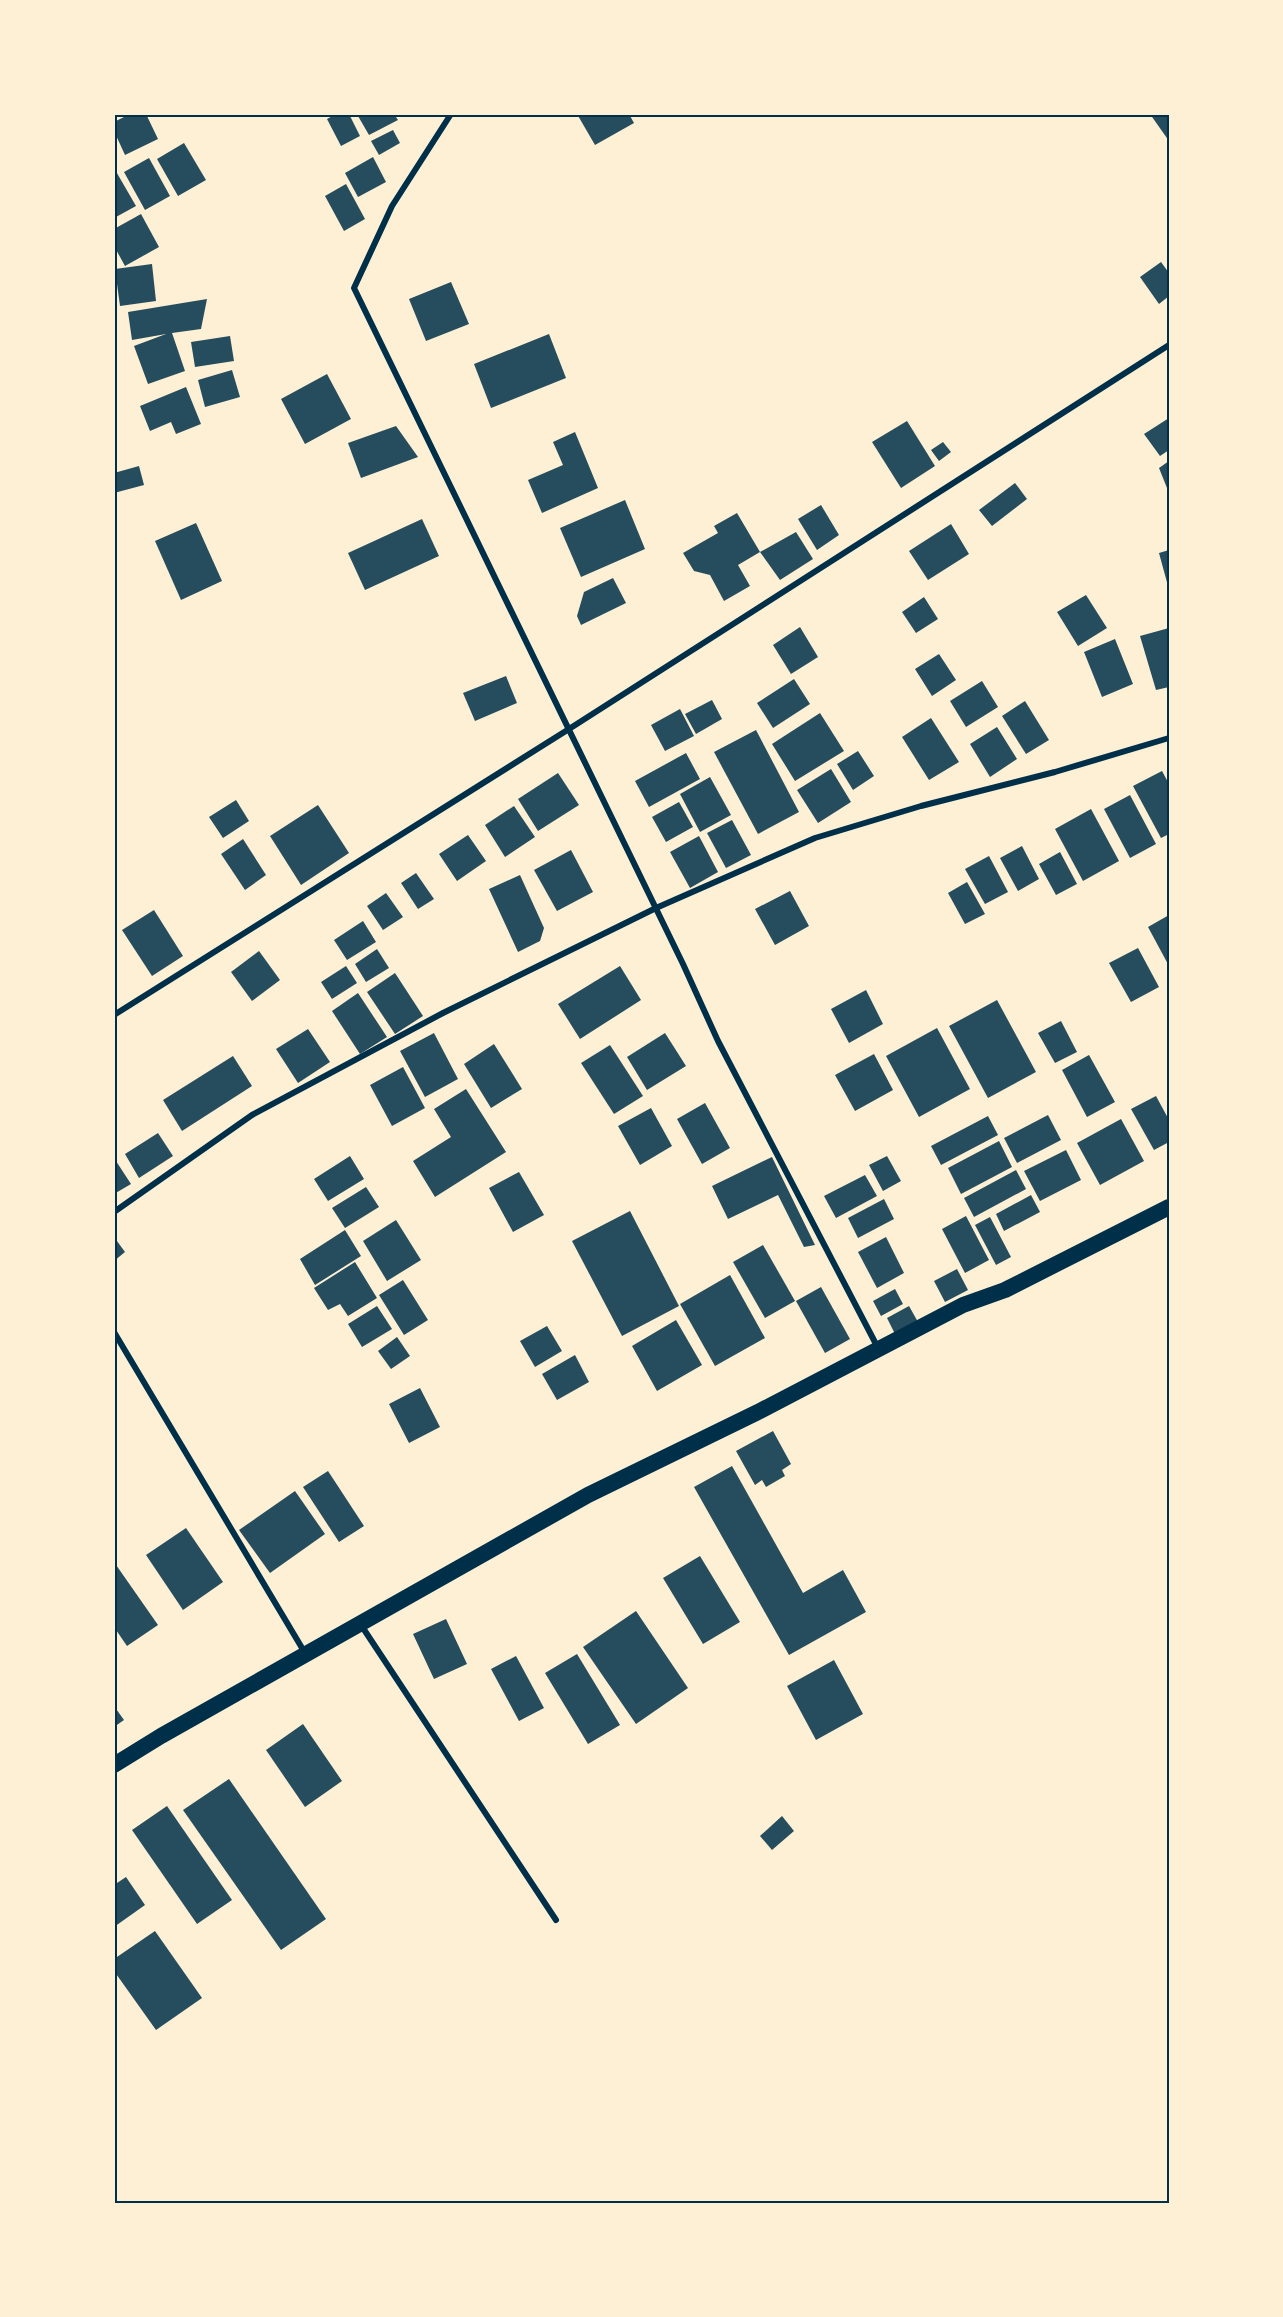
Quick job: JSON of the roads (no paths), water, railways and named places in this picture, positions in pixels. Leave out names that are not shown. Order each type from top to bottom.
[{"type":"highway","points":[[114,1765],[588,1496],[758,1412],[963,1305],[1005,1290],[1169,1207]]},
{"type":"street","points":[[451,114],[392,206],[354,288],[656,908],[718,1041],[878,1349]]},
{"type":"street","points":[[114,1015],[569,729],[1169,345]]},
{"type":"street","points":[[114,1212],[252,1115],[443,1012],[656,908],[815,838],[921,806],[1054,772],[1169,738]]},
{"type":"street","points":[[114,1332],[306,1654]]},
{"type":"street","points":[[360,1624],[556,1920]]}]
